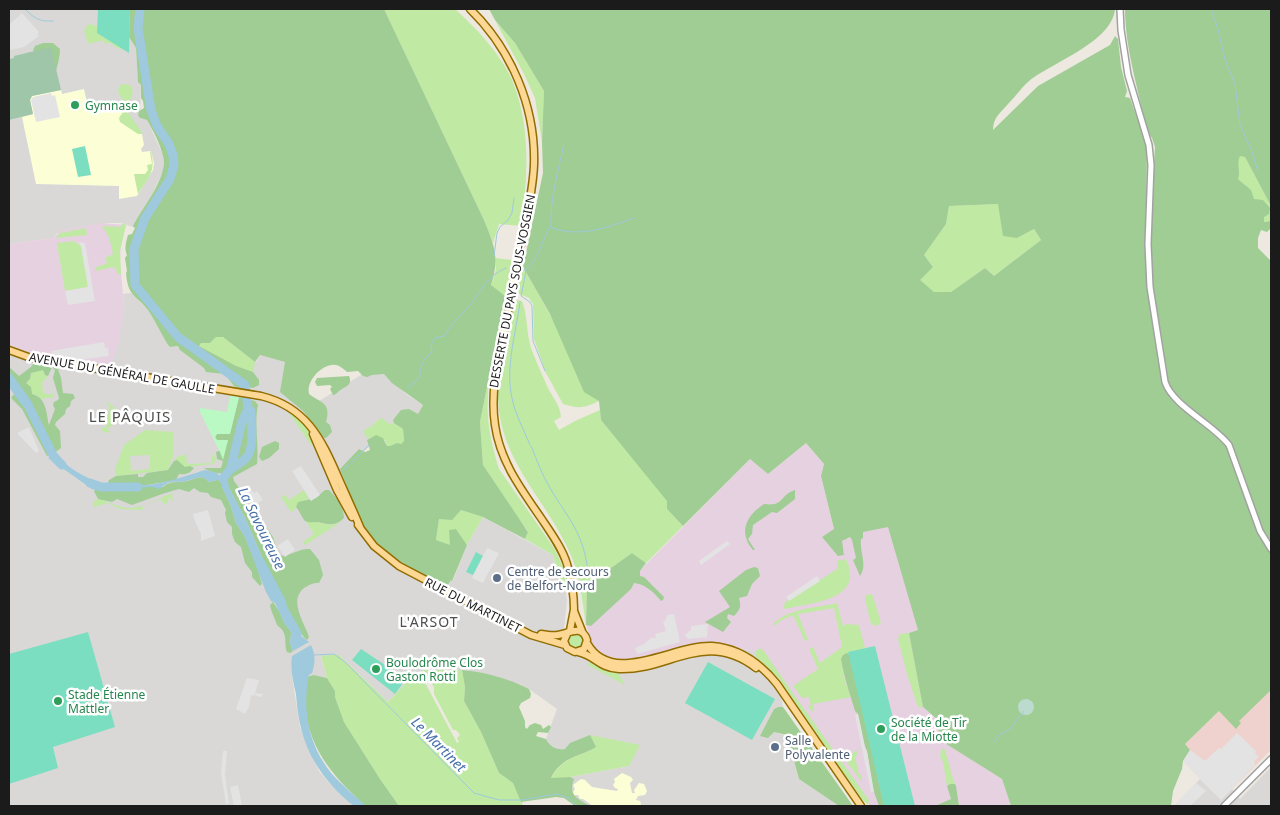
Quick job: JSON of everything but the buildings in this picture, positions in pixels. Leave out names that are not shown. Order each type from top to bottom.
[{"type":"main road","name":"DESSERTE DU PAYS SOUS-VOSGIEN","points":[[470,9],[498,42],[513,68],[525,99],[533,138],[534,165],[529,206],[495,375],[493,404],[495,427],[506,465],[556,542],[566,563],[572,589],[574,610],[569,632]]},
{"type":"main road","name":"AVENUE DU GÉNÉRAL DE GAULLE","points":[[9,350],[31,358],[256,395],[288,405],[308,424]]},
{"type":"main road","name":"RUE DU MARTINET","points":[[308,424],[337,490],[351,516],[369,540],[385,556],[411,573],[531,635],[565,645]]},
{"type":"main road","points":[[574,610],[582,631],[586,636],[587,643],[601,658],[613,663],[622,664],[650,660],[690,648],[712,646],[732,650],[748,657],[763,668],[777,684],[861,806]]},
{"type":"main road","points":[[525,631],[554,635],[576,630],[582,631]]},
{"type":"main road","points":[[569,632],[565,637],[565,645],[570,650],[588,655],[606,667],[620,669],[641,667],[695,652],[730,654],[760,671],[791,705]]},
{"type":"main road","points":[[578,652],[584,649],[587,643]]},
{"type":"street","points":[[1120,9],[1121,30],[1128,75],[1149,145],[1151,164],[1148,206],[1149,269],[1165,382],[1168,389],[1179,401],[1222,435],[1229,445],[1257,525],[1271,550]]},
{"type":"street","points":[[1224,806],[1271,759]]},
{"type":"shaded area","points":[[9,9],[130,9],[129,37],[136,48],[138,81],[141,85],[140,118],[147,120],[164,157],[163,172],[135,228],[122,223],[108,223],[57,233],[53,238],[9,244]]},
{"type":"shaded area","points":[[22,13],[39,32],[37,34],[39,36],[24,47],[11,50],[9,46],[9,25]]},
{"type":"shaded area","points":[[51,47],[61,90],[32,96],[30,100],[33,114],[9,120],[9,59],[14,58],[14,56]]},
{"type":"shaded area","points":[[84,89],[89,112],[117,104],[122,107],[123,112],[142,134],[144,145],[141,149],[142,152],[151,151],[154,163],[153,170],[137,196],[119,199],[119,186],[36,184],[22,117],[33,114],[30,100],[32,96],[61,90],[62,94]]},
{"type":"shaded area","points":[[51,93],[52,96],[55,95],[60,117],[36,122],[31,100],[33,97]]},
{"type":"shaded area","points":[[100,223],[126,225],[121,240],[120,261],[124,307],[119,341],[112,363],[107,366],[29,356],[15,349],[9,343],[9,244],[53,238],[60,231]]},
{"type":"shaded area","points":[[78,242],[85,243],[95,301],[68,305],[65,291],[88,287],[81,246]]},
{"type":"shaded area","points":[[131,293],[149,311],[170,347],[179,346],[256,362],[260,355],[285,362],[303,411],[377,365],[406,394],[423,405],[418,414],[401,423],[340,469],[451,580],[453,580],[467,545],[483,517],[553,555],[558,577],[565,585],[567,601],[564,628],[568,637],[635,661],[703,643],[720,644],[758,652],[776,672],[783,707],[774,709],[761,736],[774,732],[787,736],[799,779],[839,806],[580,806],[568,794],[570,777],[629,766],[549,746],[546,739],[557,709],[529,689],[493,676],[467,671],[423,670],[421,675],[405,684],[388,702],[339,655],[330,655],[321,657],[327,678],[314,675],[292,677],[300,727],[319,771],[329,783],[355,806],[9,806],[9,343],[29,356],[109,366],[124,307],[123,294]]},
{"type":"shaded area","points":[[104,342],[105,348],[108,348],[109,356],[71,361],[70,357],[52,357],[51,351]]},
{"type":"shaded area","points":[[29,427],[39,451],[36,453],[17,433]]},
{"type":"shaded area","points":[[806,443],[824,464],[821,476],[834,530],[822,537],[844,555],[841,541],[862,532],[888,526],[919,631],[909,633],[923,707],[937,719],[941,740],[1002,779],[1011,806],[870,806],[776,672],[758,652],[720,644],[703,643],[635,661],[614,661],[601,654],[593,646],[586,625],[750,459],[768,474]]},
{"type":"shaded area","points":[[301,466],[320,495],[311,501],[292,471]]},
{"type":"shaded area","points":[[250,488],[254,493],[257,491],[263,500],[253,506],[244,492]]},
{"type":"shaded area","points":[[208,510],[215,536],[201,541],[201,534],[193,514]]},
{"type":"shaded area","points":[[288,539],[295,550],[285,557],[277,546]]},
{"type":"shaded area","points":[[727,541],[730,544],[701,565],[699,561]]},
{"type":"shaded area","points":[[487,548],[499,553],[483,583],[472,578]]},
{"type":"shaded area","points":[[817,576],[820,581],[789,601],[786,597]]},
{"type":"shaded area","points":[[674,614],[680,642],[637,654],[635,648],[651,638],[656,638],[655,634],[666,631],[663,622],[666,620],[667,615]]},
{"type":"shaded area","points":[[708,624],[707,637],[688,639],[685,635],[691,630],[691,626]]},
{"type":"shaded area","points":[[1271,661],[1271,750],[1221,800],[1183,761],[1185,744]]},
{"type":"shaded area","points":[[247,678],[259,680],[254,696],[251,695],[249,707],[245,714],[236,709]]},
{"type":"shaded area","points":[[255,693],[263,694],[261,697],[256,696]]},
{"type":"shaded area","points":[[1026,699],[1032,701],[1034,707],[1032,713],[1026,715],[1020,713],[1018,707],[1020,701]]},
{"type":"shaded area","points":[[858,714],[874,792],[871,792],[855,715]]},
{"type":"shaded area","points":[[1237,733],[1256,751],[1255,753],[1259,757],[1254,761],[1255,765],[1221,800],[1183,761],[1190,750],[1205,761],[1219,748],[1221,749]]},
{"type":"shaded area","points":[[223,751],[227,751],[225,775],[229,803],[226,804],[221,773]]},
{"type":"shaded area","points":[[1271,767],[1271,806],[1174,806],[1200,779],[1221,800],[1232,789],[1240,799]]},
{"type":"shaded area","points":[[622,773],[633,780],[630,783],[632,793],[635,793],[634,790],[639,783],[644,784],[647,791],[645,795],[638,796],[636,800],[640,801],[640,806],[593,806],[580,799],[578,795],[574,795],[575,789],[573,785],[581,779],[585,780],[592,787],[617,791],[618,789],[613,785],[614,779]]},
{"type":"shaded area","points":[[1196,783],[1206,791],[1190,806],[1174,806]]},
{"type":"shaded area","points":[[238,785],[242,806],[234,806],[230,787]]},
{"type":"green space","points":[[98,9],[130,9],[129,53],[97,33]]},
{"type":"green space","points":[[130,9],[384,9],[484,220],[493,244],[495,267],[491,285],[505,296],[480,422],[483,465],[528,532],[525,539],[483,517],[461,510],[452,520],[439,519],[436,540],[450,545],[449,530],[456,529],[467,545],[452,581],[447,586],[412,568],[390,554],[372,537],[364,526],[340,469],[359,449],[365,452],[370,450],[367,440],[376,435],[383,438],[387,446],[397,443],[401,444],[404,441],[403,429],[394,423],[393,420],[401,410],[409,409],[418,414],[423,405],[392,383],[384,374],[367,377],[358,371],[347,372],[336,365],[327,366],[315,375],[309,389],[309,394],[327,407],[326,422],[330,425],[332,432],[324,438],[303,411],[280,392],[285,362],[260,355],[255,362],[223,337],[216,337],[210,343],[201,343],[199,346],[236,366],[253,372],[259,380],[259,385],[253,388],[248,387],[245,381],[239,377],[237,381],[242,389],[234,386],[225,374],[206,372],[204,368],[180,350],[178,346],[170,347],[168,345],[146,307],[131,292],[126,273],[125,258],[127,255],[125,248],[128,235],[132,234],[135,228],[133,226],[154,192],[164,164],[162,151],[154,133],[147,120],[140,118],[138,115],[139,111],[144,108],[141,98],[141,85],[138,82],[136,48],[129,37]]},
{"type":"green space","points":[[384,9],[455,9],[487,41],[501,60],[512,80],[518,97],[525,134],[526,171],[521,226],[499,224],[493,243],[484,220]]},
{"type":"green space","points":[[489,9],[1115,9],[1111,21],[1104,32],[1080,50],[1029,81],[998,116],[994,122],[993,130],[1038,86],[1110,45],[1115,36],[1118,39],[1121,67],[1127,91],[1125,97],[1130,98],[1147,146],[1146,224],[1150,225],[1155,147],[1147,131],[1133,70],[1127,39],[1125,9],[1271,9],[1271,206],[1245,157],[1240,156],[1238,179],[1251,190],[1254,199],[1263,200],[1270,208],[1269,214],[1264,217],[1264,222],[1271,221],[1271,228],[1267,232],[1261,230],[1258,238],[1258,248],[1271,261],[1271,548],[1263,543],[1271,552],[1271,690],[1239,721],[1241,723],[1236,729],[1219,711],[1185,744],[1190,750],[1183,761],[1182,769],[1173,791],[1171,806],[1011,806],[1002,779],[940,740],[937,719],[923,707],[909,633],[918,630],[888,527],[863,532],[861,544],[863,567],[860,576],[853,560],[856,558],[850,537],[842,541],[844,555],[838,556],[822,537],[834,529],[821,476],[824,464],[806,443],[768,474],[750,459],[683,526],[667,509],[667,501],[601,420],[599,401],[584,392],[550,314],[523,267],[543,173],[544,91],[515,43],[495,20]],"holes":[[[998,204],[1003,236],[1017,238],[1034,229],[1041,240],[994,276],[985,268],[951,292],[934,292],[920,280],[933,267],[924,255],[946,224],[949,206]]]},
{"type":"green space","points":[[495,20],[515,43],[544,91],[542,142],[535,98]]},
{"type":"green space","points":[[88,24],[97,26],[97,33],[127,51],[115,47],[111,43],[105,44],[104,40],[88,44],[84,31]]},
{"type":"green space","points":[[43,43],[53,43],[60,49],[56,71],[33,50],[35,46]]},
{"type":"green space","points":[[124,84],[130,85],[132,89],[132,96],[129,102],[122,99],[118,92],[119,86]]},
{"type":"green space","points":[[122,107],[143,134],[138,134],[120,122],[119,118],[123,112]]},
{"type":"green space","points":[[85,146],[91,175],[78,177],[72,149]]},
{"type":"green space","points":[[151,151],[153,164],[152,169],[138,194],[134,174],[145,174],[148,170],[147,165],[152,164]]},
{"type":"green space","points":[[1240,155],[1245,157],[1271,206],[1271,221],[1263,222],[1264,216],[1244,184],[1238,179],[1237,160]]},
{"type":"green space","points":[[998,204],[1017,238],[1034,229],[1041,240],[994,276],[985,268],[951,292],[934,292],[919,280],[933,267],[924,255],[946,224],[949,206]]},
{"type":"green space","points":[[122,223],[126,225],[120,251],[121,274],[117,274],[116,269],[113,267],[95,271],[95,268],[107,263],[105,258],[113,254],[109,237],[102,226],[121,227]]},
{"type":"green space","points":[[86,228],[87,235],[56,238],[60,233]]},
{"type":"green space","points":[[74,241],[81,246],[88,287],[65,291],[57,243]]},
{"type":"green space","points":[[495,258],[513,260],[505,296],[491,286],[496,270]]},
{"type":"green space","points":[[523,267],[599,401],[581,407],[563,404],[546,373],[534,339],[533,304],[529,298],[517,293]]},
{"type":"green space","points":[[515,300],[522,301],[531,348],[559,409],[561,417],[554,421],[559,430],[600,410],[601,420],[668,501],[667,509],[683,526],[646,563],[632,553],[587,585],[586,625],[573,559],[559,531],[514,458],[500,417],[498,393],[502,358]]},
{"type":"green space","points":[[216,337],[223,337],[255,362],[253,372],[236,366],[199,346],[201,343],[210,343]]},
{"type":"green space","points":[[493,355],[488,387],[488,416],[492,443],[499,469],[554,548],[566,573],[565,585],[558,577],[553,555],[525,539],[528,531],[483,465],[480,422]]},
{"type":"green space","points":[[34,363],[57,366],[63,393],[73,394],[75,398],[55,425],[60,431],[61,448],[54,453],[53,447],[48,446],[52,454],[47,456],[22,409],[11,398],[14,394],[35,425],[32,410],[20,399],[19,392],[9,372],[9,367],[19,376]],"holes":[[[52,367],[55,370],[53,378],[59,398],[54,402],[55,409],[49,425],[43,402],[32,394],[31,387],[26,383],[30,379],[31,373],[43,370],[45,375],[48,376]]]},
{"type":"green space","points":[[43,370],[45,375],[48,376],[42,383],[43,392],[48,395],[54,393],[54,397],[41,399],[32,394],[26,383],[30,379],[31,373]]},
{"type":"green space","points":[[349,376],[349,384],[334,395],[330,385],[317,386],[315,382],[317,378]]},
{"type":"green space","points":[[230,396],[239,397],[230,434],[217,434],[215,437],[217,440],[228,440],[223,460],[200,412],[200,408],[227,412]]},
{"type":"green space","points":[[239,397],[255,401],[258,405],[256,420],[257,464],[233,477],[246,505],[252,511],[251,516],[266,527],[273,537],[279,556],[310,549],[319,560],[323,575],[319,583],[304,588],[299,593],[297,599],[297,606],[309,637],[307,640],[289,612],[281,594],[272,593],[264,576],[266,566],[246,520],[229,488],[224,472],[224,474],[216,473],[204,468],[221,468],[223,461],[217,459],[216,452],[224,449],[228,441],[217,440],[215,437],[217,434],[230,433]]},
{"type":"green space","points":[[108,402],[115,408],[112,411],[122,416],[124,413],[128,416],[107,429],[110,431],[108,433],[102,431],[102,428],[106,428],[110,405],[106,404]]},
{"type":"green space","points":[[286,409],[296,415],[304,424],[316,445],[311,445]]},
{"type":"green space","points":[[381,418],[403,429],[404,442],[390,447],[387,446],[385,440],[370,437],[368,439],[363,431],[373,427],[372,425]]},
{"type":"green space","points":[[145,430],[173,432],[173,457],[168,470],[116,476],[115,469],[124,445]],"holes":[[[150,455],[150,469],[131,471],[130,456]]]},
{"type":"green space","points":[[275,441],[279,443],[279,449],[269,458],[262,461],[259,457],[262,447]]},
{"type":"green space","points":[[186,454],[187,464],[212,463],[212,454],[216,458],[216,462],[212,464],[185,467],[177,460],[174,461],[177,457]]},
{"type":"green space","points":[[177,460],[185,467],[190,466],[194,468],[188,473],[179,474],[176,480],[147,485],[127,485],[163,487],[172,483],[201,477],[209,482],[222,481],[222,487],[236,523],[244,535],[255,560],[262,584],[260,586],[252,577],[252,572],[245,563],[241,547],[235,542],[232,527],[227,522],[226,510],[221,500],[194,488],[189,492],[179,489],[132,505],[117,499],[112,502],[98,499],[94,491],[101,484],[107,485],[109,480],[116,476],[138,474],[138,477],[143,477],[147,473],[168,470],[174,461]]},
{"type":"green space","points":[[304,490],[309,499],[302,501],[291,512],[281,497],[285,495],[289,500]]},
{"type":"green space","points":[[325,490],[329,490],[337,499],[343,510],[344,518],[338,523],[331,524],[305,521],[296,507],[298,502],[316,498]]},
{"type":"green space","points":[[795,490],[795,499],[777,513],[772,512],[753,525],[752,534],[748,539],[755,550],[753,550],[748,543],[745,531],[749,519],[764,504],[775,504]]},
{"type":"green space","points":[[172,494],[173,501],[171,498],[168,499],[168,503],[164,504],[161,499],[142,506],[143,510],[120,509],[108,503],[94,507],[93,502],[98,499],[129,508],[147,504]]},
{"type":"green space","points":[[461,510],[483,517],[467,545],[456,529],[450,546],[436,540],[439,519]]},
{"type":"green space","points":[[305,520],[332,525],[341,522],[305,545],[303,542],[314,534]]},
{"type":"green space","points":[[476,552],[483,556],[473,575],[466,572]]},
{"type":"green space","points":[[632,553],[646,563],[640,571],[640,576],[644,577],[664,597],[663,600],[661,601],[646,587],[634,583],[631,589],[591,626],[586,625],[587,585]]},
{"type":"green space","points":[[845,559],[850,573],[849,582],[844,590],[826,600],[785,609],[783,607],[786,601],[837,569],[837,561]]},
{"type":"green space","points":[[754,567],[758,568],[760,576],[752,584],[747,596],[739,598],[740,607],[734,616],[728,614],[727,618],[731,622],[723,632],[705,622],[730,607],[719,591],[746,570]]},
{"type":"green space","points":[[871,594],[881,623],[876,626],[871,624],[865,599],[866,595]]},
{"type":"green space","points":[[273,602],[291,632],[290,644],[293,651],[290,653],[287,652],[284,634],[277,625],[271,610],[270,605]]},
{"type":"green space","points":[[837,603],[843,626],[847,624],[859,625],[865,648],[843,655],[841,659],[845,681],[851,697],[813,704],[814,710],[812,712],[808,706],[811,705],[809,697],[802,698],[793,686],[818,669],[809,649],[813,647],[820,663],[842,647],[834,608],[798,614],[808,640],[805,641],[793,615],[772,625],[779,619],[794,612]]},
{"type":"green space","name":"Stade Étienne Mattler","points":[[88,632],[115,727],[53,747],[58,768],[9,784],[9,654]]},
{"type":"green space","points":[[573,633],[579,633],[584,638],[582,647],[573,649],[568,644],[568,638]]},
{"type":"green space","points":[[909,633],[923,707],[918,707],[898,639],[900,634]]},
{"type":"green space","name":"Société de Tir de la Miotte","points":[[875,646],[915,806],[884,806],[848,652]]},
{"type":"green space","points":[[760,648],[764,651],[869,800],[868,805],[861,798],[779,679],[757,658],[755,652]]},
{"type":"green space","name":"Boulodrôme Clos Gaston Rotti","points":[[361,649],[406,679],[395,694],[352,660]]},
{"type":"green space","points":[[847,653],[851,656],[878,781],[886,803],[884,806],[879,806],[873,789],[858,714],[855,711],[844,672],[841,659]]},
{"type":"green space","points":[[339,655],[388,702],[405,684],[421,675],[457,743],[459,742],[457,738],[460,735],[456,730],[453,730],[434,694],[434,687],[423,670],[462,670],[465,687],[464,701],[481,732],[499,773],[513,783],[523,806],[399,806],[344,722],[335,697],[335,691],[327,678],[321,656]]},
{"type":"green space","points":[[590,659],[618,673],[625,685],[588,665]]},
{"type":"green space","points":[[708,662],[775,699],[752,740],[685,703]]},
{"type":"green space","points":[[462,670],[497,676],[529,689],[530,698],[521,703],[519,707],[525,721],[525,727],[527,729],[535,723],[541,725],[543,729],[549,725],[551,727],[548,733],[538,732],[536,736],[546,739],[554,747],[565,749],[570,743],[590,735],[596,747],[565,762],[555,771],[551,778],[570,777],[574,779],[572,785],[573,793],[590,806],[575,806],[564,798],[556,797],[521,802],[513,783],[499,773],[481,732],[464,701],[465,687]]},
{"type":"green space","points":[[314,675],[327,678],[335,691],[335,697],[344,722],[399,806],[365,806],[329,768],[316,746],[307,720],[304,681],[309,676]]},
{"type":"green space","points":[[783,707],[853,806],[839,806],[799,779],[787,735],[774,732],[768,738],[760,736],[774,709]]},
{"type":"green space","points":[[590,735],[640,745],[629,766],[551,779],[565,762],[596,747]]},
{"type":"green space","points":[[944,748],[955,784],[947,786],[943,762],[940,756],[941,750]]},
{"type":"green space","points":[[857,750],[858,755],[855,756],[859,775],[862,775],[862,782],[842,756],[851,755]]},
{"type":"green space","points":[[955,784],[956,786],[959,806],[935,806],[951,799],[947,786]]},
{"type":"water","points":[[9,372],[16,385],[20,399],[34,413],[39,423],[35,426],[25,407],[9,387]]},
{"type":"water","points":[[58,454],[71,468],[101,484],[97,490],[92,489],[48,458]]},
{"type":"water","points":[[205,470],[217,473],[220,476],[224,471],[227,473],[229,488],[246,520],[266,566],[264,576],[272,593],[281,594],[302,633],[301,636],[309,642],[293,651],[290,644],[291,632],[275,603],[271,601],[266,592],[244,535],[236,523],[222,487],[222,481],[209,482],[204,478],[198,477],[184,482],[168,483],[159,489],[153,487],[126,488],[130,483],[137,485],[156,484]]},
{"type":"water","points":[[311,645],[314,652],[314,662],[312,673],[309,675],[306,701],[312,739],[317,751],[332,774],[366,806],[354,806],[336,790],[314,761],[304,739],[298,715],[291,661],[292,656]]},
{"type":"waterway","points":[[25,9],[37,19],[53,21]]},
{"type":"waterway","points":[[140,9],[138,28],[151,110],[157,126],[169,144],[174,165],[170,179],[145,218],[134,249],[135,285],[178,337],[245,385],[248,409],[251,411],[251,449],[246,458],[231,469],[223,479]]},
{"type":"waterway","points":[[1211,9],[1225,60],[1235,84],[1240,125],[1258,171]]},
{"type":"waterway","points":[[524,270],[533,263],[551,226],[553,195],[564,144]]},
{"type":"waterway","points":[[494,256],[497,233],[512,213],[514,198]]},
{"type":"waterway","points":[[551,227],[571,232],[582,232],[603,228],[634,218]]},
{"type":"waterway","points":[[407,388],[420,376],[420,370],[424,360],[432,351],[431,345],[435,338],[444,336],[489,279],[506,268]]},
{"type":"waterway","points":[[526,271],[521,296],[530,302],[532,306],[533,341],[545,371]]},
{"type":"waterway","points":[[520,302],[510,363],[510,387],[515,410],[530,445]]},
{"type":"waterway","name":"La Savoureuse","points":[[9,378],[27,403],[54,457],[62,465]]},
{"type":"waterway","points":[[231,467],[242,422],[248,409]]},
{"type":"waterway","points":[[351,463],[370,444]]},
{"type":"waterway","points":[[531,446],[547,483],[575,528],[583,547],[588,573]]},
{"type":"waterway","points":[[343,470],[349,465]]},
{"type":"waterway","name":"La Savoureuse","points":[[90,483],[101,487],[138,487]]},
{"type":"waterway","name":"La Savoureuse","points":[[260,562],[282,603]]},
{"type":"waterway","name":"Le Martinet","points":[[314,655],[334,654],[346,663],[474,793],[499,800],[522,800],[557,794],[569,798],[577,806]]},
{"type":"waterway","points":[[994,742],[999,735],[1010,729],[1024,711]]},
{"type":"place","name":"Gymnase","points":[[75,105]]},
{"type":"place","name":"Centre de secours de Belfort-Nord","points":[[497,578]]},
{"type":"place","name":"Boulodrôme Clos Gaston Rotti","points":[[376,669]]},
{"type":"place","name":"Stade Étienne Mattler","points":[[58,701]]},
{"type":"place","name":"Société de Tir de la Miotte","points":[[881,729]]},
{"type":"place","name":"Salle Polyvalente","points":[[775,747]]},
{"type":"district","name":"LE PÂQUIS","points":[[130,416]]},
{"type":"district","name":"L'ARSOT","points":[[429,621]]}]
